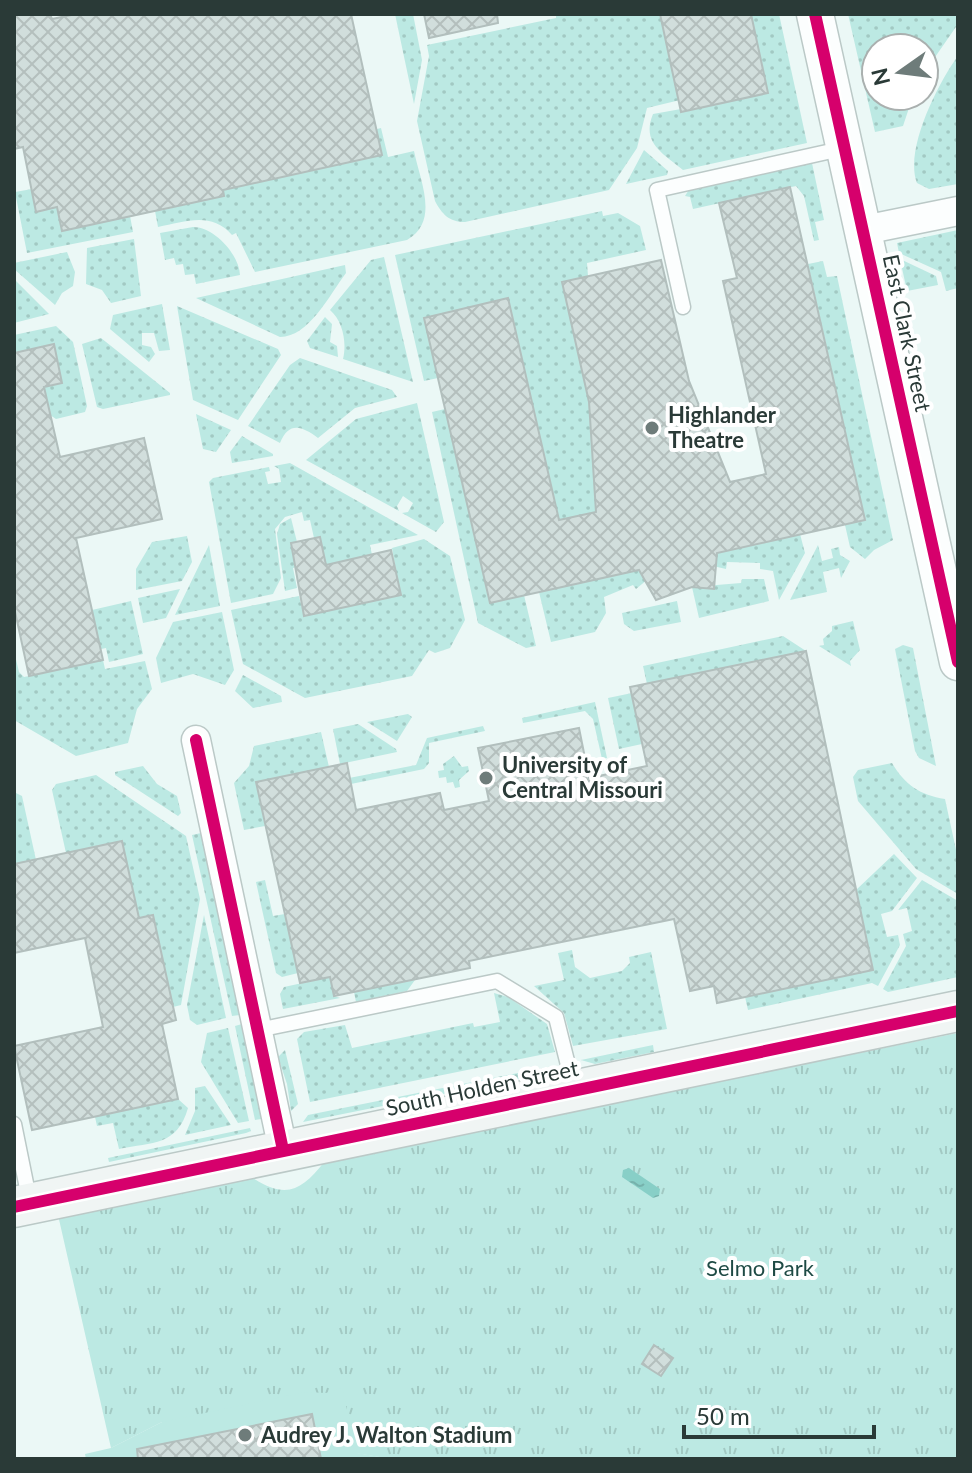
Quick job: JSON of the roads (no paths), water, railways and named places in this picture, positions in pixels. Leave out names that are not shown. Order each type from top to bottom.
[{"type":"main road","name":"South Holden Street","points":[[22,1205],[958,1011]]},
{"type":"street","name":"East Clark Street","points":[[815,14],[950,588],[958,662]]},
{"type":"street","points":[[864,230],[958,211]]},
{"type":"street","points":[[196,740],[283,1150]]},
{"type":"lane","points":[[683,307],[657,190],[845,148]]},
{"type":"lane","points":[[258,1030],[497,981],[556,1017],[574,1089]]},
{"type":"lane","points":[[14,1124],[22,1205]]},
{"type":"water","points":[[629,1168],[660,1189],[659,1196],[653,1198],[622,1177],[623,1170]]},
{"type":"place","name":"Highlander Theatre","points":[[652,428]]},
{"type":"place","name":"University of Central Missouri","points":[[486,778]]},
{"type":"place","name":"Audrey J. Walton Stadium","points":[[245,1435]]},
{"type":"park label","name":"Selmo Park","points":[[760,1268]]}]
